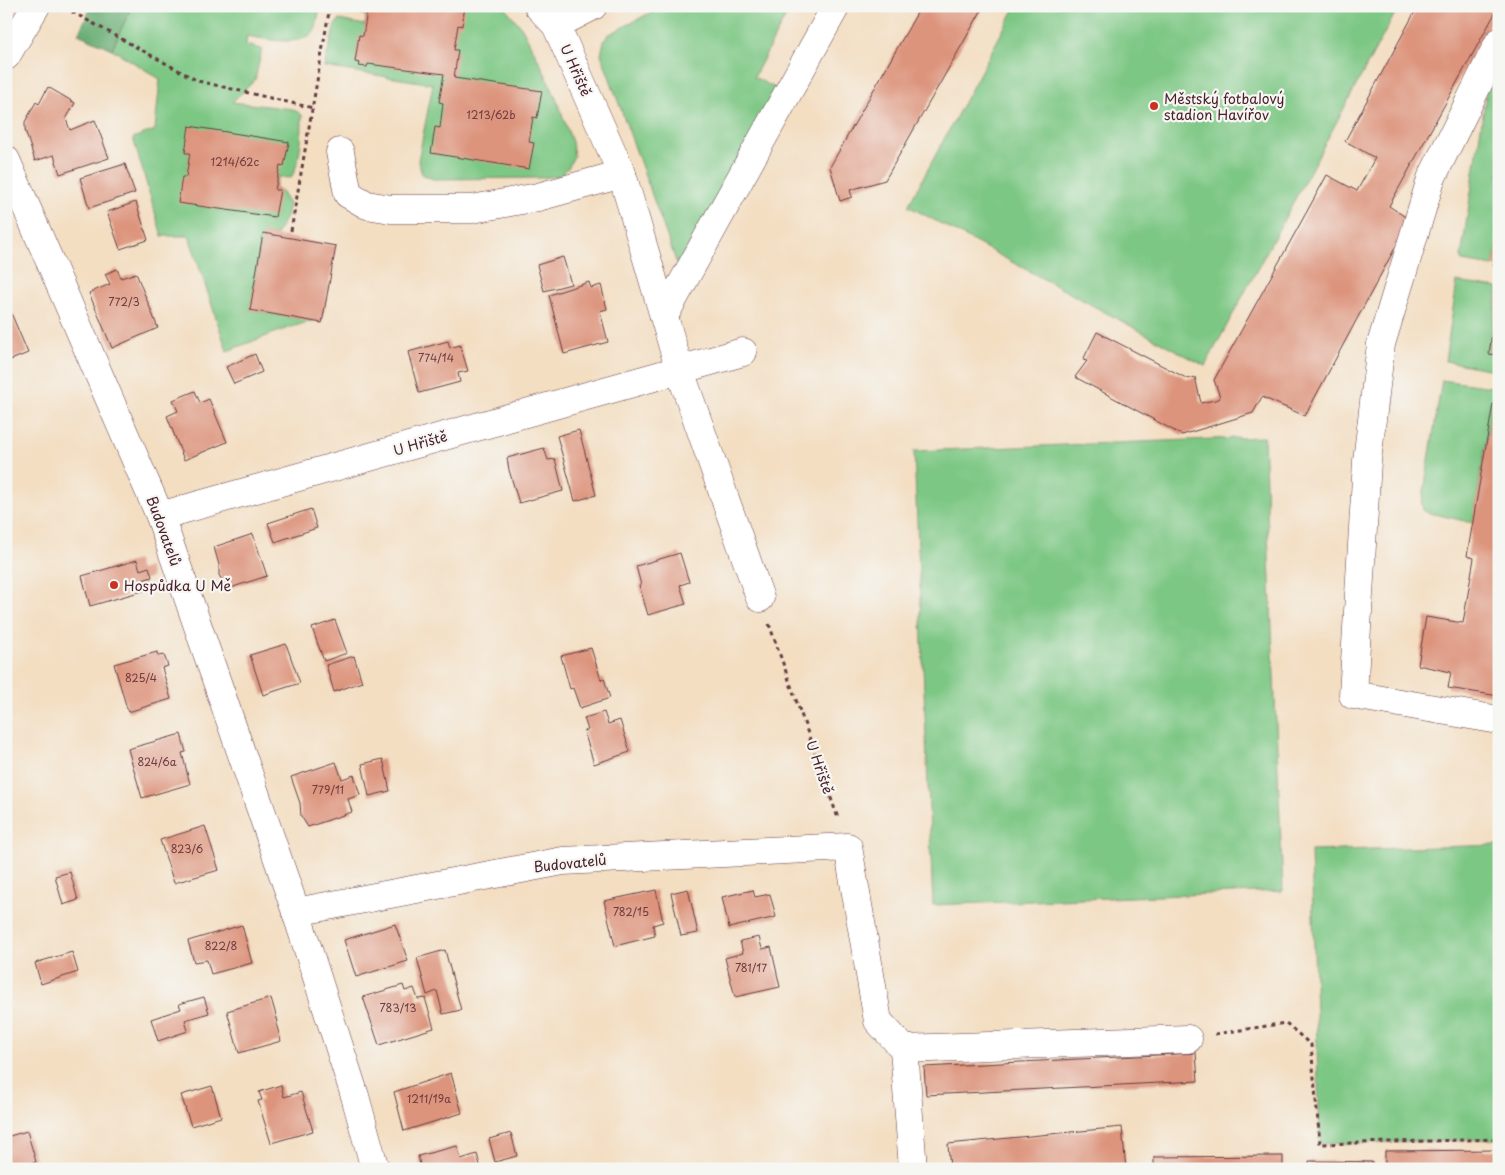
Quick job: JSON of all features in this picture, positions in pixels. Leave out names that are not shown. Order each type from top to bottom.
[{"type":"street","points":[[6,56],[36,6]]},
{"type":"street","name":"U Hřiště","points":[[593,6],[547,16],[622,174],[680,371],[760,598]]},
{"type":"street","points":[[664,316],[836,6]]},
{"type":"street","points":[[1499,42],[1431,179],[1381,344],[1367,461],[1353,695],[1499,720]]},
{"type":"street","points":[[340,152],[348,194],[367,205],[391,209],[472,209],[538,197],[622,174]]},
{"type":"street","name":"Budovatelů","points":[[6,160],[160,516],[296,912],[355,1096],[375,1169]]},
{"type":"street","points":[[680,371],[743,352]]},
{"type":"street","name":"U Hřiště","points":[[160,516],[680,371]]},
{"type":"street","points":[[848,847],[878,1021],[904,1049],[913,1169]]},
{"type":"street","name":"Budovatelů","points":[[296,912],[563,861],[848,847]]},
{"type":"street","points":[[904,1049],[1188,1039]]},
{"type":"path","points":[[61,6],[198,81],[313,108]]},
{"type":"path","points":[[291,231],[330,6]]},
{"type":"path","name":"U Hřiště","points":[[760,598],[848,847]]},
{"type":"path","points":[[1188,1039],[1286,1023],[1311,1044],[1320,1144],[1499,1139]]},
{"type":"green space","points":[[92,6],[132,6],[112,49],[78,34]]},
{"type":"green space","points":[[132,6],[320,6],[317,25],[310,36],[293,41],[284,41],[247,36],[246,45],[262,49],[255,80],[232,102],[293,109],[302,115],[302,131],[297,164],[291,178],[278,177],[275,189],[280,190],[289,204],[286,217],[276,235],[263,234],[250,310],[312,321],[227,351],[189,236],[162,236],[133,138],[155,130],[160,79],[112,49]]},
{"type":"green space","points":[[344,6],[504,6],[522,28],[556,98],[572,142],[574,156],[568,168],[559,176],[539,178],[433,179],[422,174],[418,161],[433,84],[324,67],[335,25],[339,20],[365,25],[366,16]]},
{"type":"green space","points":[[663,6],[791,6],[754,77],[779,90],[682,270],[677,264],[601,54],[604,41],[608,35]]},
{"type":"green space","name":"Městský fotbalový stadion Havířov","points":[[1016,6],[1399,6],[1205,366],[908,206]]},
{"type":"green space","points":[[1499,47],[1499,240],[1493,266],[1462,261],[1461,257],[1489,75]]},
{"type":"green space","points":[[1457,282],[1498,288],[1489,353],[1499,355],[1499,371],[1445,361]]},
{"type":"green space","points":[[1442,380],[1499,388],[1499,405],[1492,404],[1473,523],[1423,510],[1422,503]]},
{"type":"green space","points":[[1264,437],[1283,891],[933,905],[914,451]]},
{"type":"green space","points":[[1499,845],[1499,1139],[1320,1144],[1311,851]]},
{"type":"building","points":[[364,6],[465,6],[462,26],[458,25],[454,50],[458,50],[454,78],[542,91],[537,118],[533,117],[529,142],[534,143],[529,169],[431,153],[435,127],[440,128],[443,103],[439,102],[444,74],[368,64],[367,67],[359,66],[360,63],[355,62],[359,35],[363,36],[367,11],[363,11]]},
{"type":"building","points":[[921,6],[984,6],[885,180],[850,190],[852,197],[840,201],[830,167]]},
{"type":"building","points":[[1418,6],[1499,6],[1389,206],[1410,220],[1305,416],[1262,397],[1253,413],[1182,435],[1075,377],[1087,361],[1083,360],[1097,332],[1188,379],[1195,377],[1201,403],[1219,399],[1214,380],[1327,175],[1357,191],[1375,158],[1345,141]]},
{"type":"building","points":[[48,87],[75,103],[66,119],[70,130],[95,120],[109,158],[60,174],[54,155],[35,161],[25,130],[25,122],[36,102],[39,104]]},
{"type":"building","points":[[189,126],[289,142],[284,166],[280,165],[275,190],[280,190],[275,217],[178,203],[182,177],[186,177],[190,153],[185,153]]},
{"type":"building","points":[[125,164],[135,193],[89,208],[80,178]]},
{"type":"building","points":[[136,202],[148,240],[120,249],[107,212]]},
{"type":"building","points":[[263,233],[336,246],[322,323],[250,310]]},
{"type":"building","points":[[1499,244],[1499,267],[1493,266]]},
{"type":"building","points":[[563,257],[571,284],[544,291],[537,265]]},
{"type":"building","points":[[117,269],[121,278],[136,273],[158,328],[112,348],[89,293],[110,284],[105,274]]},
{"type":"building","points":[[589,282],[591,288],[601,285],[607,309],[600,311],[608,342],[564,354],[549,295]]},
{"type":"building","points":[[1499,293],[1499,355],[1489,354]]},
{"type":"building","points":[[6,301],[28,353],[6,362]]},
{"type":"building","points":[[448,341],[450,348],[460,345],[468,371],[458,373],[460,382],[419,393],[408,352]]},
{"type":"building","points":[[255,354],[262,372],[234,384],[226,367]]},
{"type":"building","points":[[195,391],[200,403],[209,399],[227,442],[184,460],[167,416],[178,411],[173,400]]},
{"type":"building","points":[[1493,404],[1499,405],[1499,696],[1448,688],[1451,672],[1418,665],[1426,617],[1463,623],[1474,558],[1467,556]]},
{"type":"building","points":[[579,430],[596,495],[575,501],[557,436]]},
{"type":"building","points":[[544,448],[548,460],[555,459],[563,491],[519,503],[507,458]]},
{"type":"building","points":[[311,509],[317,528],[275,542],[268,523]]},
{"type":"building","points":[[253,534],[267,576],[227,589],[219,575],[219,565],[214,547]]},
{"type":"building","points":[[680,553],[689,582],[680,585],[686,604],[648,615],[639,585],[641,585],[636,566]]},
{"type":"building","name":"Hospůdka U Mě","points":[[137,560],[140,570],[149,567],[152,577],[143,580],[146,590],[90,606],[82,576]]},
{"type":"building","points":[[335,620],[347,653],[324,661],[312,628]]},
{"type":"building","points":[[286,644],[300,683],[263,695],[250,655]]},
{"type":"building","points":[[591,648],[601,680],[604,678],[610,698],[580,708],[573,688],[570,689],[561,656]]},
{"type":"building","points":[[157,652],[158,656],[164,655],[168,666],[162,668],[171,699],[128,712],[114,664]]},
{"type":"building","points":[[354,656],[362,682],[334,692],[326,665]]},
{"type":"building","points":[[604,712],[608,724],[620,720],[630,752],[594,764],[584,731],[588,730],[584,718]]},
{"type":"building","points":[[181,734],[186,752],[182,753],[190,784],[142,798],[128,749]]},
{"type":"building","points":[[383,759],[390,791],[369,796],[362,764]]},
{"type":"building","points":[[336,762],[342,779],[354,775],[360,795],[348,799],[352,812],[308,827],[301,816],[300,803],[291,777]]},
{"type":"building","points":[[205,826],[219,870],[174,883],[160,840]]},
{"type":"building","points":[[70,872],[78,900],[63,905],[55,876]]},
{"type":"building","points":[[688,889],[698,933],[681,936],[671,893]]},
{"type":"building","points":[[656,890],[663,922],[653,925],[655,936],[615,946],[604,901]]},
{"type":"building","points":[[753,890],[755,897],[770,894],[776,917],[729,928],[722,897]]},
{"type":"building","points":[[395,924],[408,961],[356,977],[344,940]]},
{"type":"building","points":[[242,925],[252,963],[211,974],[207,960],[194,962],[188,941]]},
{"type":"building","points":[[759,937],[762,949],[771,947],[780,987],[735,997],[725,958],[743,953],[740,941]]},
{"type":"building","points":[[445,950],[461,1010],[443,1014],[437,991],[427,995],[417,958]]},
{"type":"building","points":[[72,952],[78,972],[41,984],[35,963]]},
{"type":"building","points":[[403,985],[405,991],[414,988],[418,999],[425,998],[434,1028],[379,1045],[363,997]]},
{"type":"building","points":[[204,997],[209,1013],[185,1020],[188,1031],[158,1041],[151,1019],[181,1009],[179,1004]]},
{"type":"building","points":[[271,998],[281,1041],[239,1053],[227,1011]]},
{"type":"building","points":[[1196,1053],[1198,1081],[926,1095],[924,1067]]},
{"type":"building","points":[[451,1073],[462,1113],[404,1131],[394,1092]]},
{"type":"building","points":[[281,1085],[284,1097],[301,1092],[313,1131],[271,1143],[258,1101],[262,1100],[259,1092]]},
{"type":"building","points":[[212,1086],[221,1117],[191,1126],[181,1095]]},
{"type":"building","points":[[1122,1127],[1126,1169],[950,1169],[948,1144]]},
{"type":"building","points":[[27,1131],[36,1162],[6,1169],[6,1137]]},
{"type":"building","points":[[511,1133],[517,1156],[495,1162],[489,1139]]},
{"type":"building","points":[[457,1146],[461,1159],[477,1154],[481,1169],[421,1169],[418,1156]]},
{"type":"building","points":[[1499,1150],[1499,1169],[1385,1169],[1385,1151]]},
{"type":"building","points":[[1283,1156],[1283,1169],[1154,1169],[1154,1157]]},
{"type":"building","points":[[1309,1161],[1372,1162],[1372,1169],[1309,1169]]},
{"type":"place","name":"Městský fotbalový stadion Havířov","points":[[1154,106]]},
{"type":"place","name":"Hospůdka U Mě","points":[[114,585]]}]
